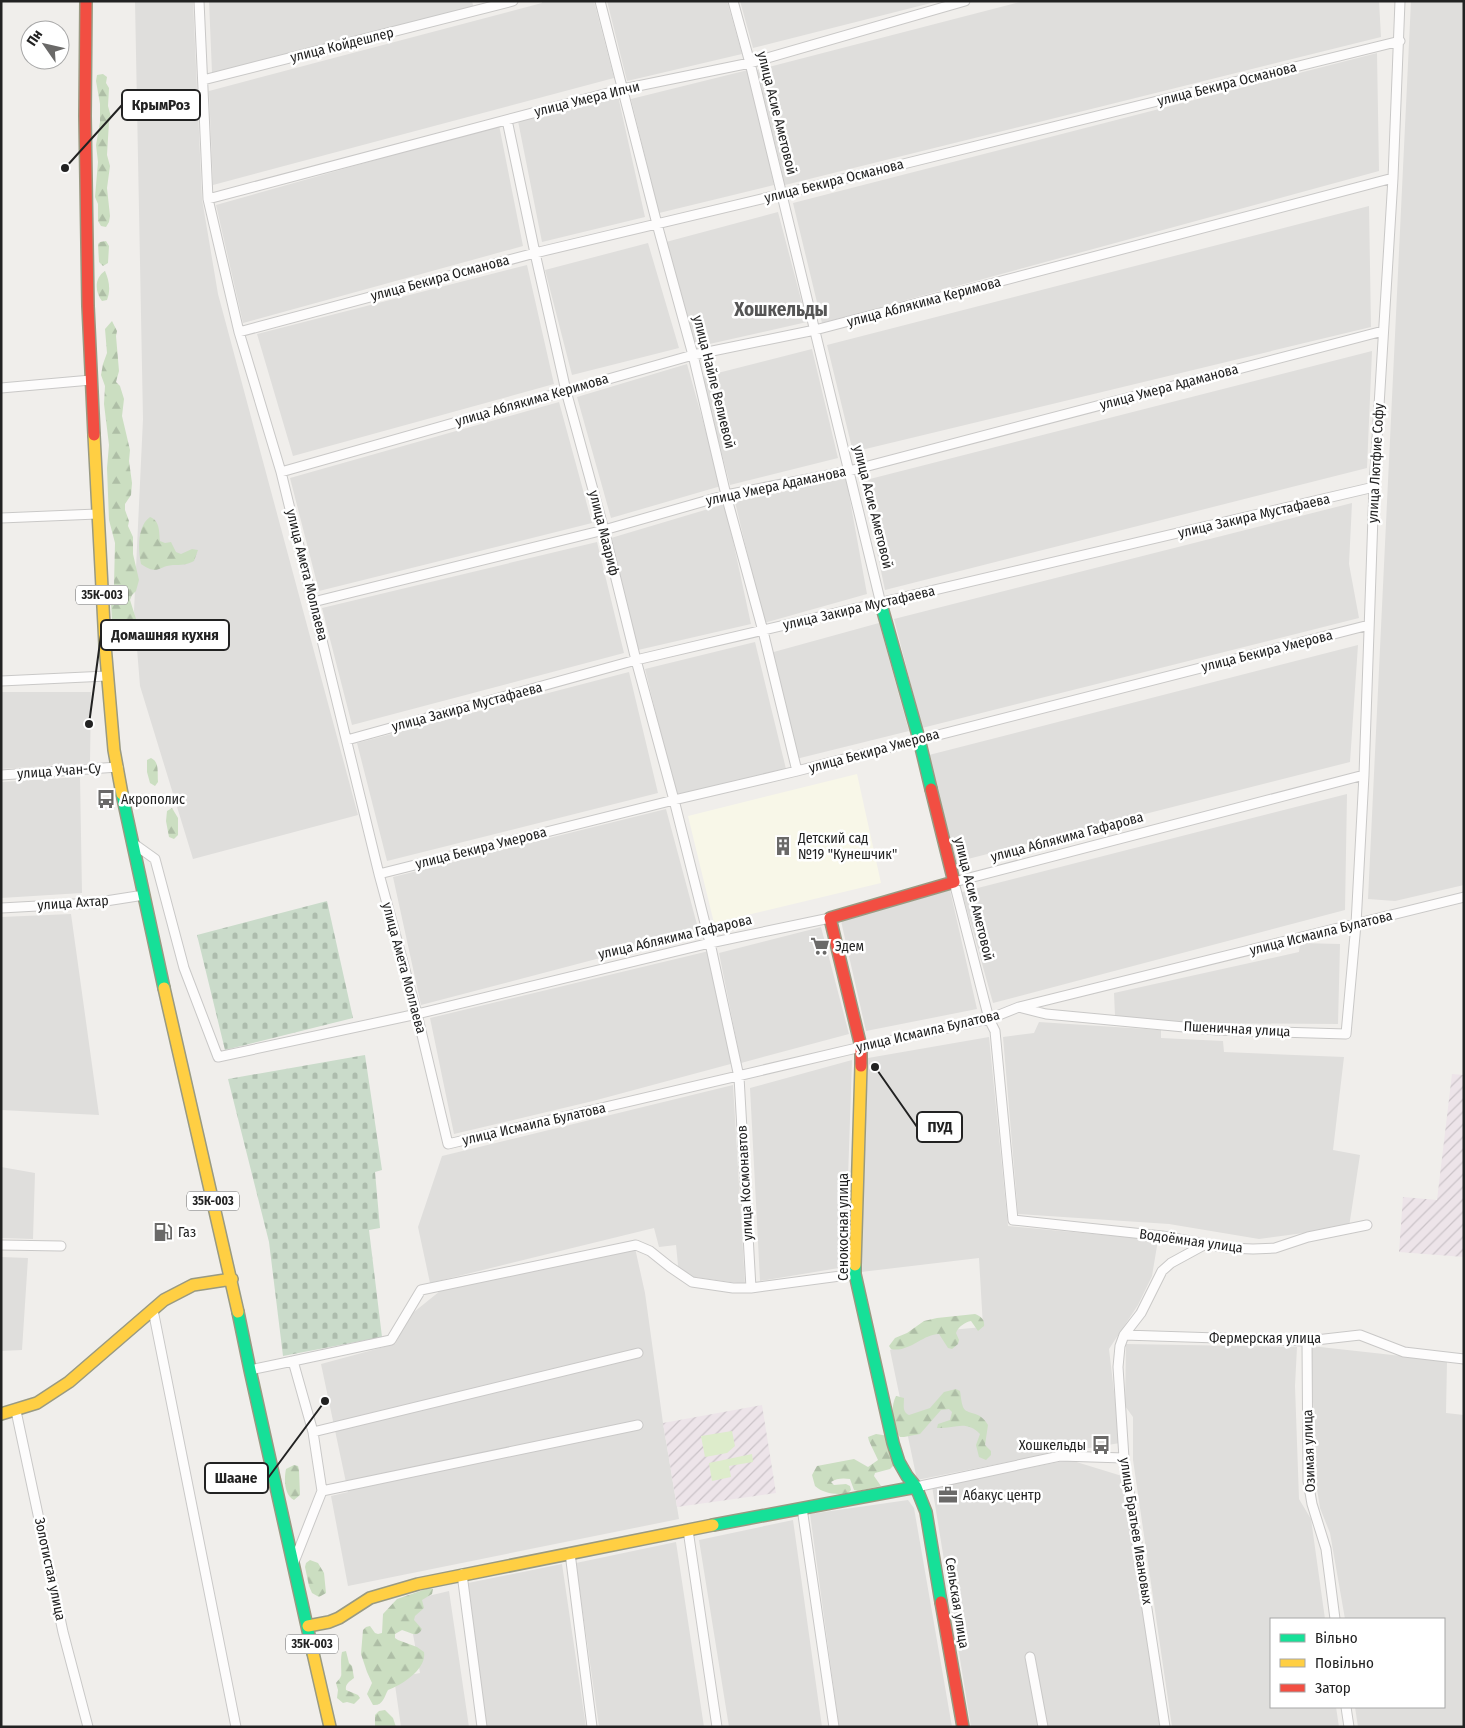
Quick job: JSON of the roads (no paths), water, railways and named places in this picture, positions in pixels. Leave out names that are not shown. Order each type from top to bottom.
[{"type":"main road","name":"35К-003","points":[[86,1],[85,207],[91,380],[97,514],[114,750],[168,1012],[232,1279],[250,1370],[330,1727]]},
{"type":"main road","name":"улица Асие Аметовой","points":[[881,604],[919,739],[954,882]]},
{"type":"main road","name":"улица Аблякима Гафарова","points":[[830,918],[954,882]]},
{"type":"main road","points":[[830,918],[862,1047]]},
{"type":"main road","name":"Сенокосная улица","points":[[862,1047],[855,1274],[893,1442],[907,1476],[916,1487]]},
{"type":"main road","points":[[1,1414],[16,1411],[37,1403],[68,1382],[164,1300],[193,1285],[232,1279]]},
{"type":"main road","points":[[308,1626],[330,1622],[360,1603],[383,1593],[462,1574],[916,1487]]},
{"type":"main road","name":"Сельская улица","points":[[916,1487],[926,1512],[930,1529],[963,1727]]},
{"type":"street","name":"улица Амета Моллаева","points":[[199,1],[208,199],[239,332],[281,472],[379,874],[417,1014],[448,1144]]},
{"type":"street","name":"улица Койдешлер","points":[[203,80],[481,5],[512,1]]},
{"type":"street","name":"улица Найле Велиевой","points":[[600,1],[692,355],[726,495],[763,631],[797,771]]},
{"type":"street","name":"улица Асие Аметовой","points":[[733,1],[750,63],[881,604]]},
{"type":"street","name":"улица Умера Ипчи","points":[[208,199],[623,88],[750,63],[965,1]]},
{"type":"street","name":"улица Лютфие Софу","points":[[1356,924],[1364,775],[1374,487],[1393,178],[1400,41],[1400,1]]},
{"type":"street","name":"улица Бекира Османова","points":[[239,332],[534,253],[782,194],[1400,41]]},
{"type":"street","name":"улица Маариф","points":[[507,120],[534,253],[566,391],[604,530],[710,944]]},
{"type":"street","name":"улица Аблякима Керимова","points":[[281,472],[692,355],[815,330],[1393,178]]},
{"type":"street","name":"улица Умера Адаманова","points":[[313,602],[604,530],[726,495],[849,471],[1383,331]]},
{"type":"street","points":[[1,388],[91,380]]},
{"type":"street","name":"улица Закира Мустафаева","points":[[347,740],[636,660],[1374,487]]},
{"type":"street","points":[[1,518],[97,514]]},
{"type":"street","name":"улица Бекира Умерова","points":[[379,874],[797,771],[1369,625]]},
{"type":"street","points":[[1,682],[108,676]]},
{"type":"street","name":"улица Учан-Су","points":[[1,775],[118,767]]},
{"type":"street","name":"улица Аблякима Гафарова","points":[[954,882],[1364,775]]},
{"type":"street","name":"улица Аблякима Гафарова","points":[[134,844],[156,859],[184,968],[218,1057],[417,1014],[710,944],[830,918]]},
{"type":"street","name":"улица Асие Аметовой","points":[[954,882],[989,1019]]},
{"type":"street","name":"улица Ахтар","points":[[1,908],[93,903],[144,895]]},
{"type":"street","name":"улица Исмаила Булатова","points":[[448,1144],[989,1019],[1019,1007],[1464,897]]},
{"type":"street","name":"Пшеничная улица","points":[[1019,1007],[1046,1014],[1216,1030],[1346,1034],[1356,924]]},
{"type":"street","name":"улица Космонавтов","points":[[710,944],[740,1077],[752,1288]]},
{"type":"street","name":"Водоёмная улица","points":[[989,1019],[995,1032],[1013,1220],[1162,1236],[1228,1248],[1274,1248],[1308,1237],[1367,1225]]},
{"type":"street","points":[[1,1245],[61,1246]]},
{"type":"street","points":[[250,1370],[391,1340],[421,1290],[636,1245],[650,1251],[670,1268],[692,1282],[733,1288],[752,1288],[855,1274]]},
{"type":"street","points":[[1124,1335],[1142,1313],[1162,1271],[1171,1263],[1204,1245]]},
{"type":"street","points":[[153,1310],[236,1727]]},
{"type":"street","name":"Фермерская улица","points":[[1124,1335],[1307,1341],[1360,1335],[1404,1352],[1464,1359]]},
{"type":"street","name":"улица Братьев Ивановых","points":[[1124,1335],[1120,1346],[1118,1367],[1124,1458],[1165,1727]]},
{"type":"street","name":"Озимая улица","points":[[1307,1341],[1308,1481],[1312,1504],[1326,1549],[1335,1618]]},
{"type":"street","points":[[313,1432],[638,1353]]},
{"type":"street","points":[[293,1361],[313,1432],[322,1491],[294,1562]]},
{"type":"street","name":"Золотистая улица","points":[[16,1411],[63,1632],[88,1727]]},
{"type":"street","points":[[322,1491],[638,1426]]},
{"type":"street","points":[[916,1487],[1060,1456],[1124,1458]]},
{"type":"street","points":[[802,1508],[834,1727]]},
{"type":"street","points":[[688,1530],[717,1727]]},
{"type":"street","points":[[570,1553],[592,1727]]},
{"type":"street","points":[[462,1574],[482,1727]]},
{"type":"street","points":[[1030,1657],[1043,1727]]},
{"type":"street","points":[[1346,1708],[1349,1727]]},
{"type":"place","name":"КрымРоз","points":[[65,168]]},
{"type":"place","name":"Домашняя кухня","points":[[89,724]]},
{"type":"place","name":"Акрополис","points":[[106,799]]},
{"type":"place","name":"Детский сад №19 \"Кунешчик\"","points":[[783,846]]},
{"type":"place","name":"Эдем","points":[[820,946]]},
{"type":"place","name":"ПУД","points":[[875,1067]]},
{"type":"place","name":"Газ","points":[[163,1232]]},
{"type":"place","name":"Шаане","points":[[325,1401]]},
{"type":"place","name":"Хошкельды","points":[[1101,1445]]},
{"type":"place","name":"Абакус центр","points":[[948,1495]]},
{"type":"district","name":"Хошкельды","points":[[781,309]]}]
